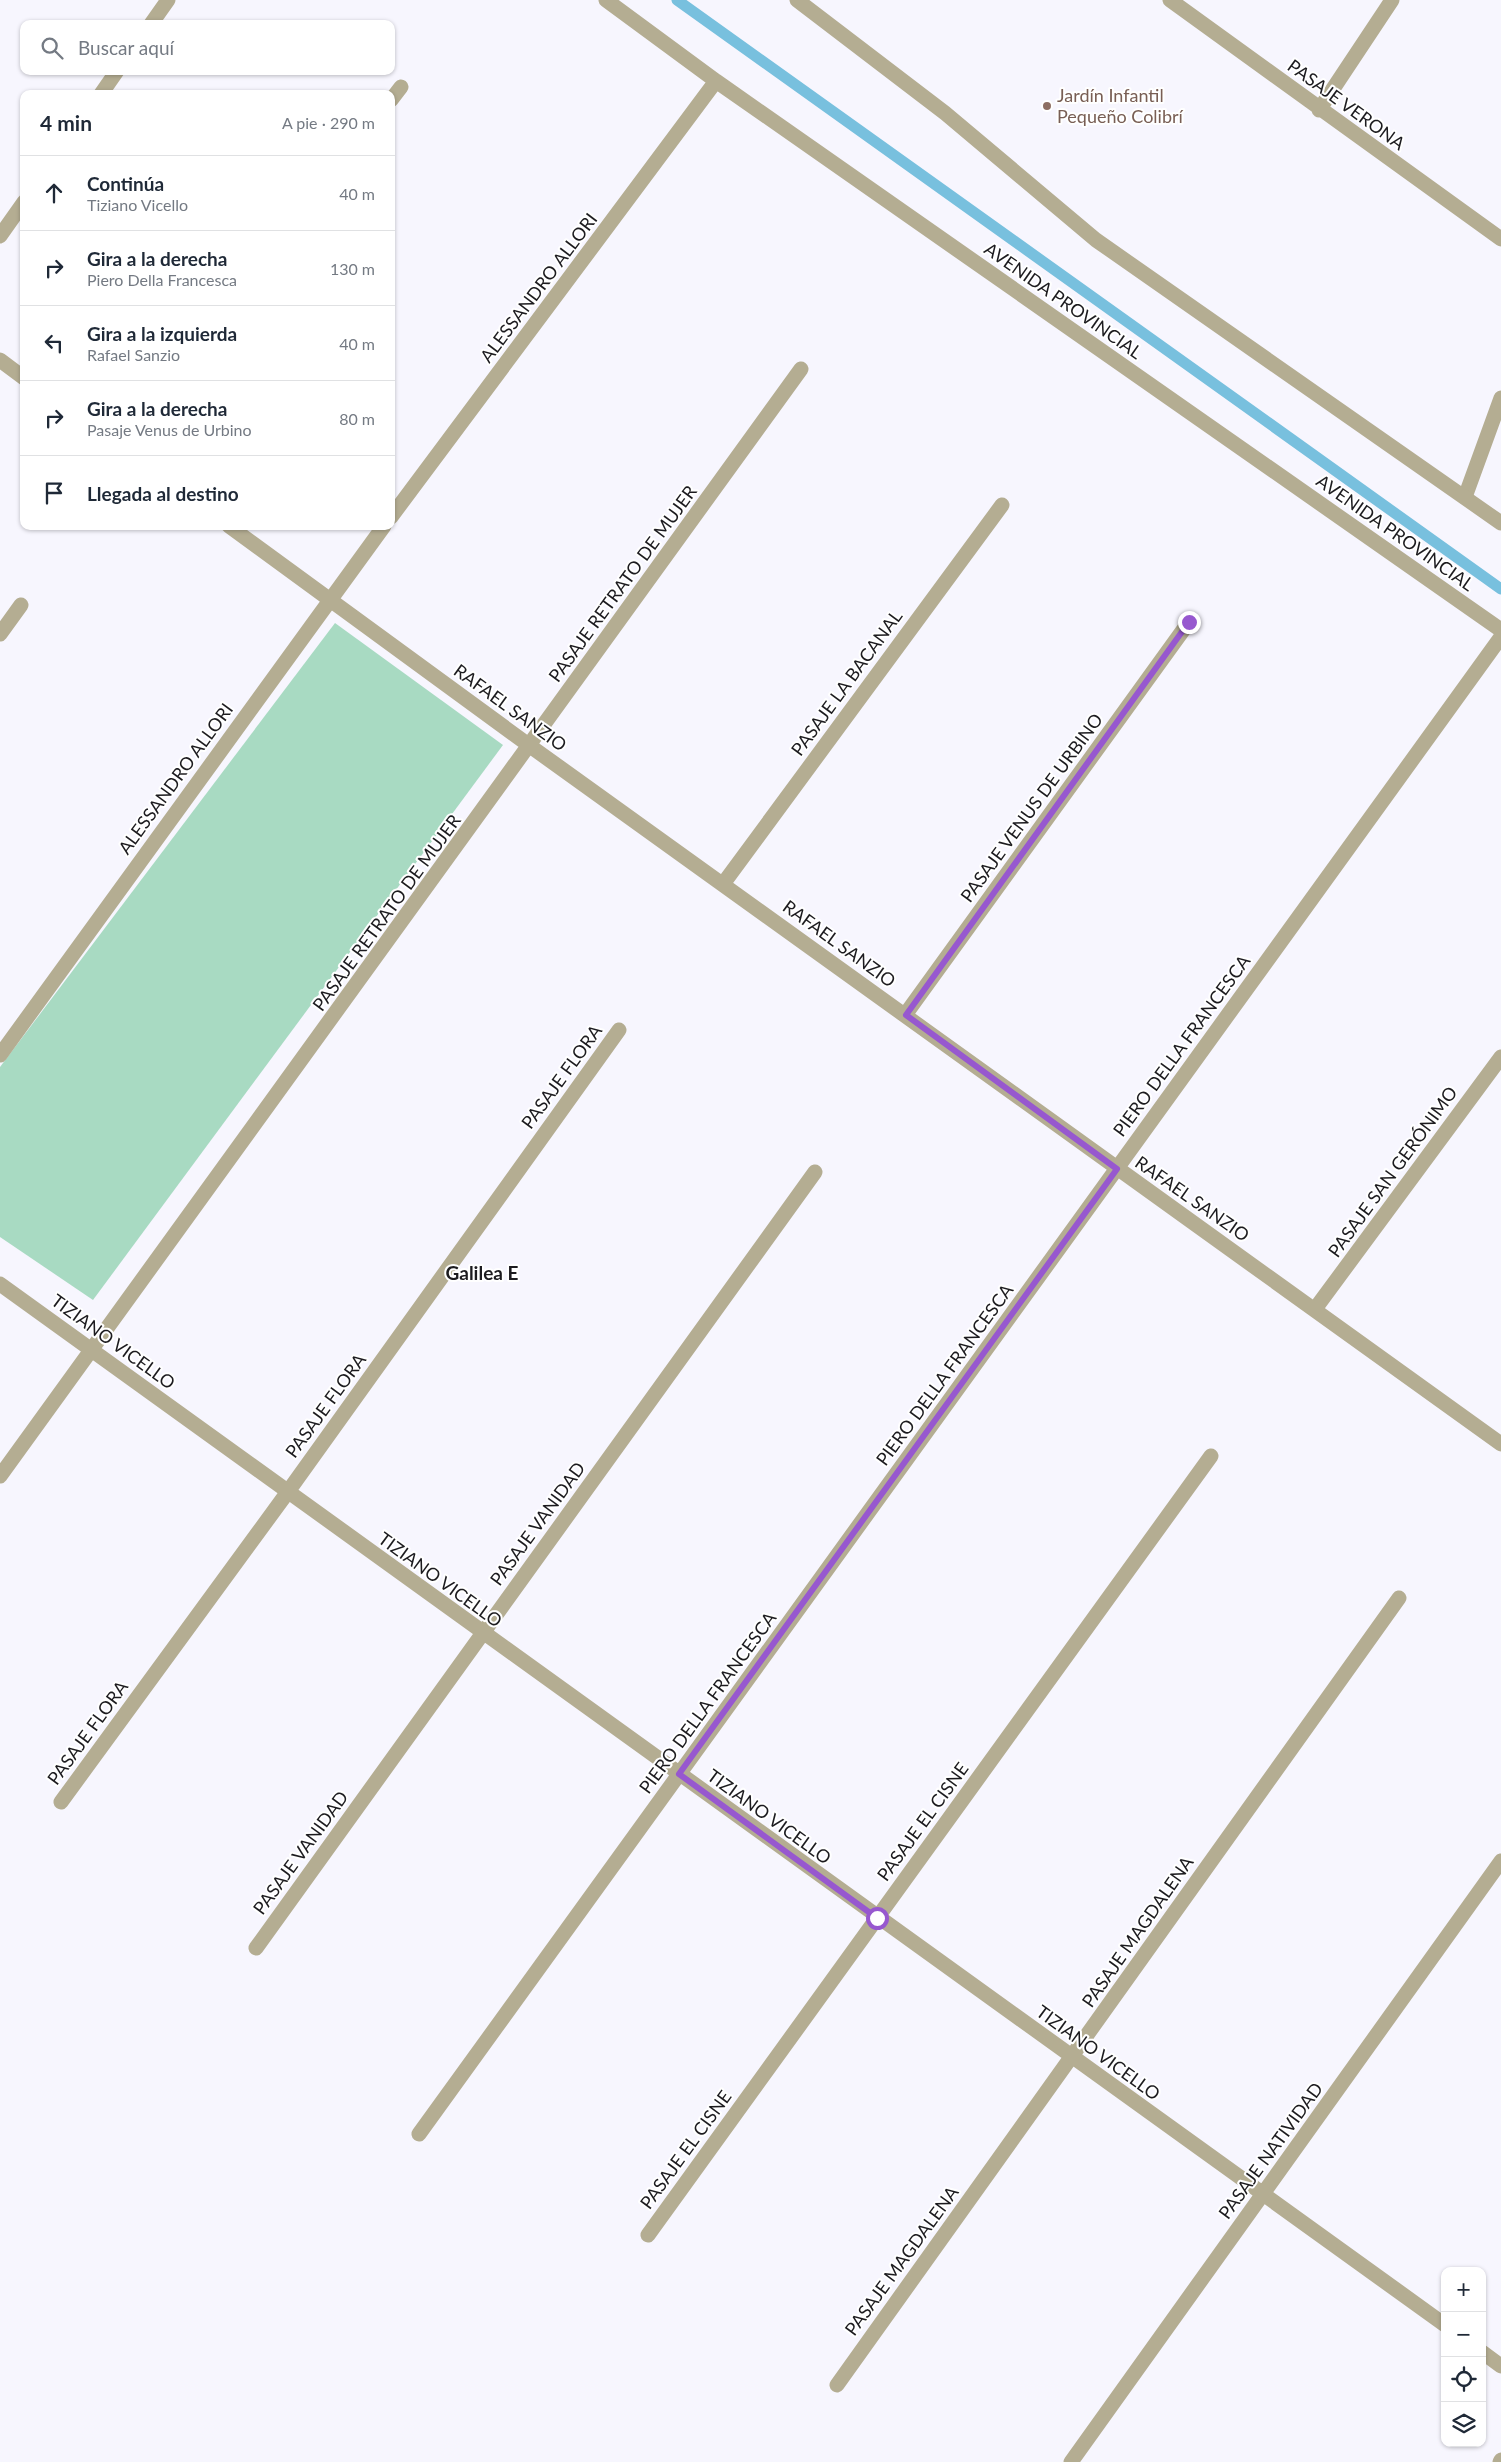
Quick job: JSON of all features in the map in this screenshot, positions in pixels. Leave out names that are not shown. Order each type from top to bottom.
[{"type":"street","points":[[154,20],[168,0]]},
{"type":"street","name":"AVENIDA PROVINCIAL","points":[[606,0],[716,81],[1501,630]]},
{"type":"street","points":[[797,0],[946,113],[1096,240],[1501,523]]},
{"type":"street","name":"PASAJE VERONA","points":[[1170,0],[1319,110],[1501,239]]},
{"type":"street","points":[[1319,110],[1392,0]]},
{"type":"street","points":[[104,90],[114,75]]},
{"type":"street","name":"ALESSANDRO ALLORI","points":[[395,512],[716,81]]},
{"type":"street","points":[[395,95],[401,87]]},
{"type":"street","points":[[0,236],[20,208]]},
{"type":"street","points":[[0,360],[20,375]]},
{"type":"street","name":"PASAJE RETRATO DE MUJER","points":[[0,1476],[801,369]]},
{"type":"street","points":[[1465,498],[1501,398]]},
{"type":"street","name":"PASAJE LA BACANAL","points":[[723,884],[1002,505]]},
{"type":"street","name":"RAFAEL SANZIO","points":[[235,530],[530,746],[1501,1444]]},
{"type":"street","name":"ALESSANDRO ALLORI","points":[[0,1055],[381,530]]},
{"type":"street","points":[[0,634],[21,606]]},
{"type":"street","name":"PASAJE VENUS DE URBINO","points":[[906,1015],[1189,622]]},
{"type":"street","name":"PIERO DELLA FRANCESCA","points":[[419,2134],[1501,637]]},
{"type":"street","name":"PASAJE FLORA","points":[[61,1802],[287,1493],[619,1030]]},
{"type":"street","name":"PASAJE SAN GERÓNIMO","points":[[1315,1310],[1501,1057]]},
{"type":"street","name":"PASAJE VANIDAD","points":[[256,1948],[815,1172]]},
{"type":"street","name":"TIZIANO VICELLO","points":[[0,1284],[482,1634],[1441,2323]]},
{"type":"street","name":"PASAJE EL CISNE","points":[[648,2235],[1211,1456]]},
{"type":"street","name":"PASAJE MAGDALENA","points":[[837,2385],[1399,1598]]},
{"type":"street","name":"PASAJE NATIVIDAD","points":[[1071,2462],[1501,1861]]},
{"type":"street","points":[[1486,2355],[1501,2366]]},
{"type":"green space","points":[[335,623],[503,745],[93,1300],[0,1237],[0,1067]]},
{"type":"waterway","points":[[677,0],[1501,589]]},
{"type":"place","name":"Jardín Infantil Pequeño Colibrí","points":[[1047,106]]},
{"type":"district","name":"Galilea E","points":[[482,1273]]},
{"type":"route","points":[[877,1918],[679,1774],[1117,1169],[906,1015],[1189,622]]}]
